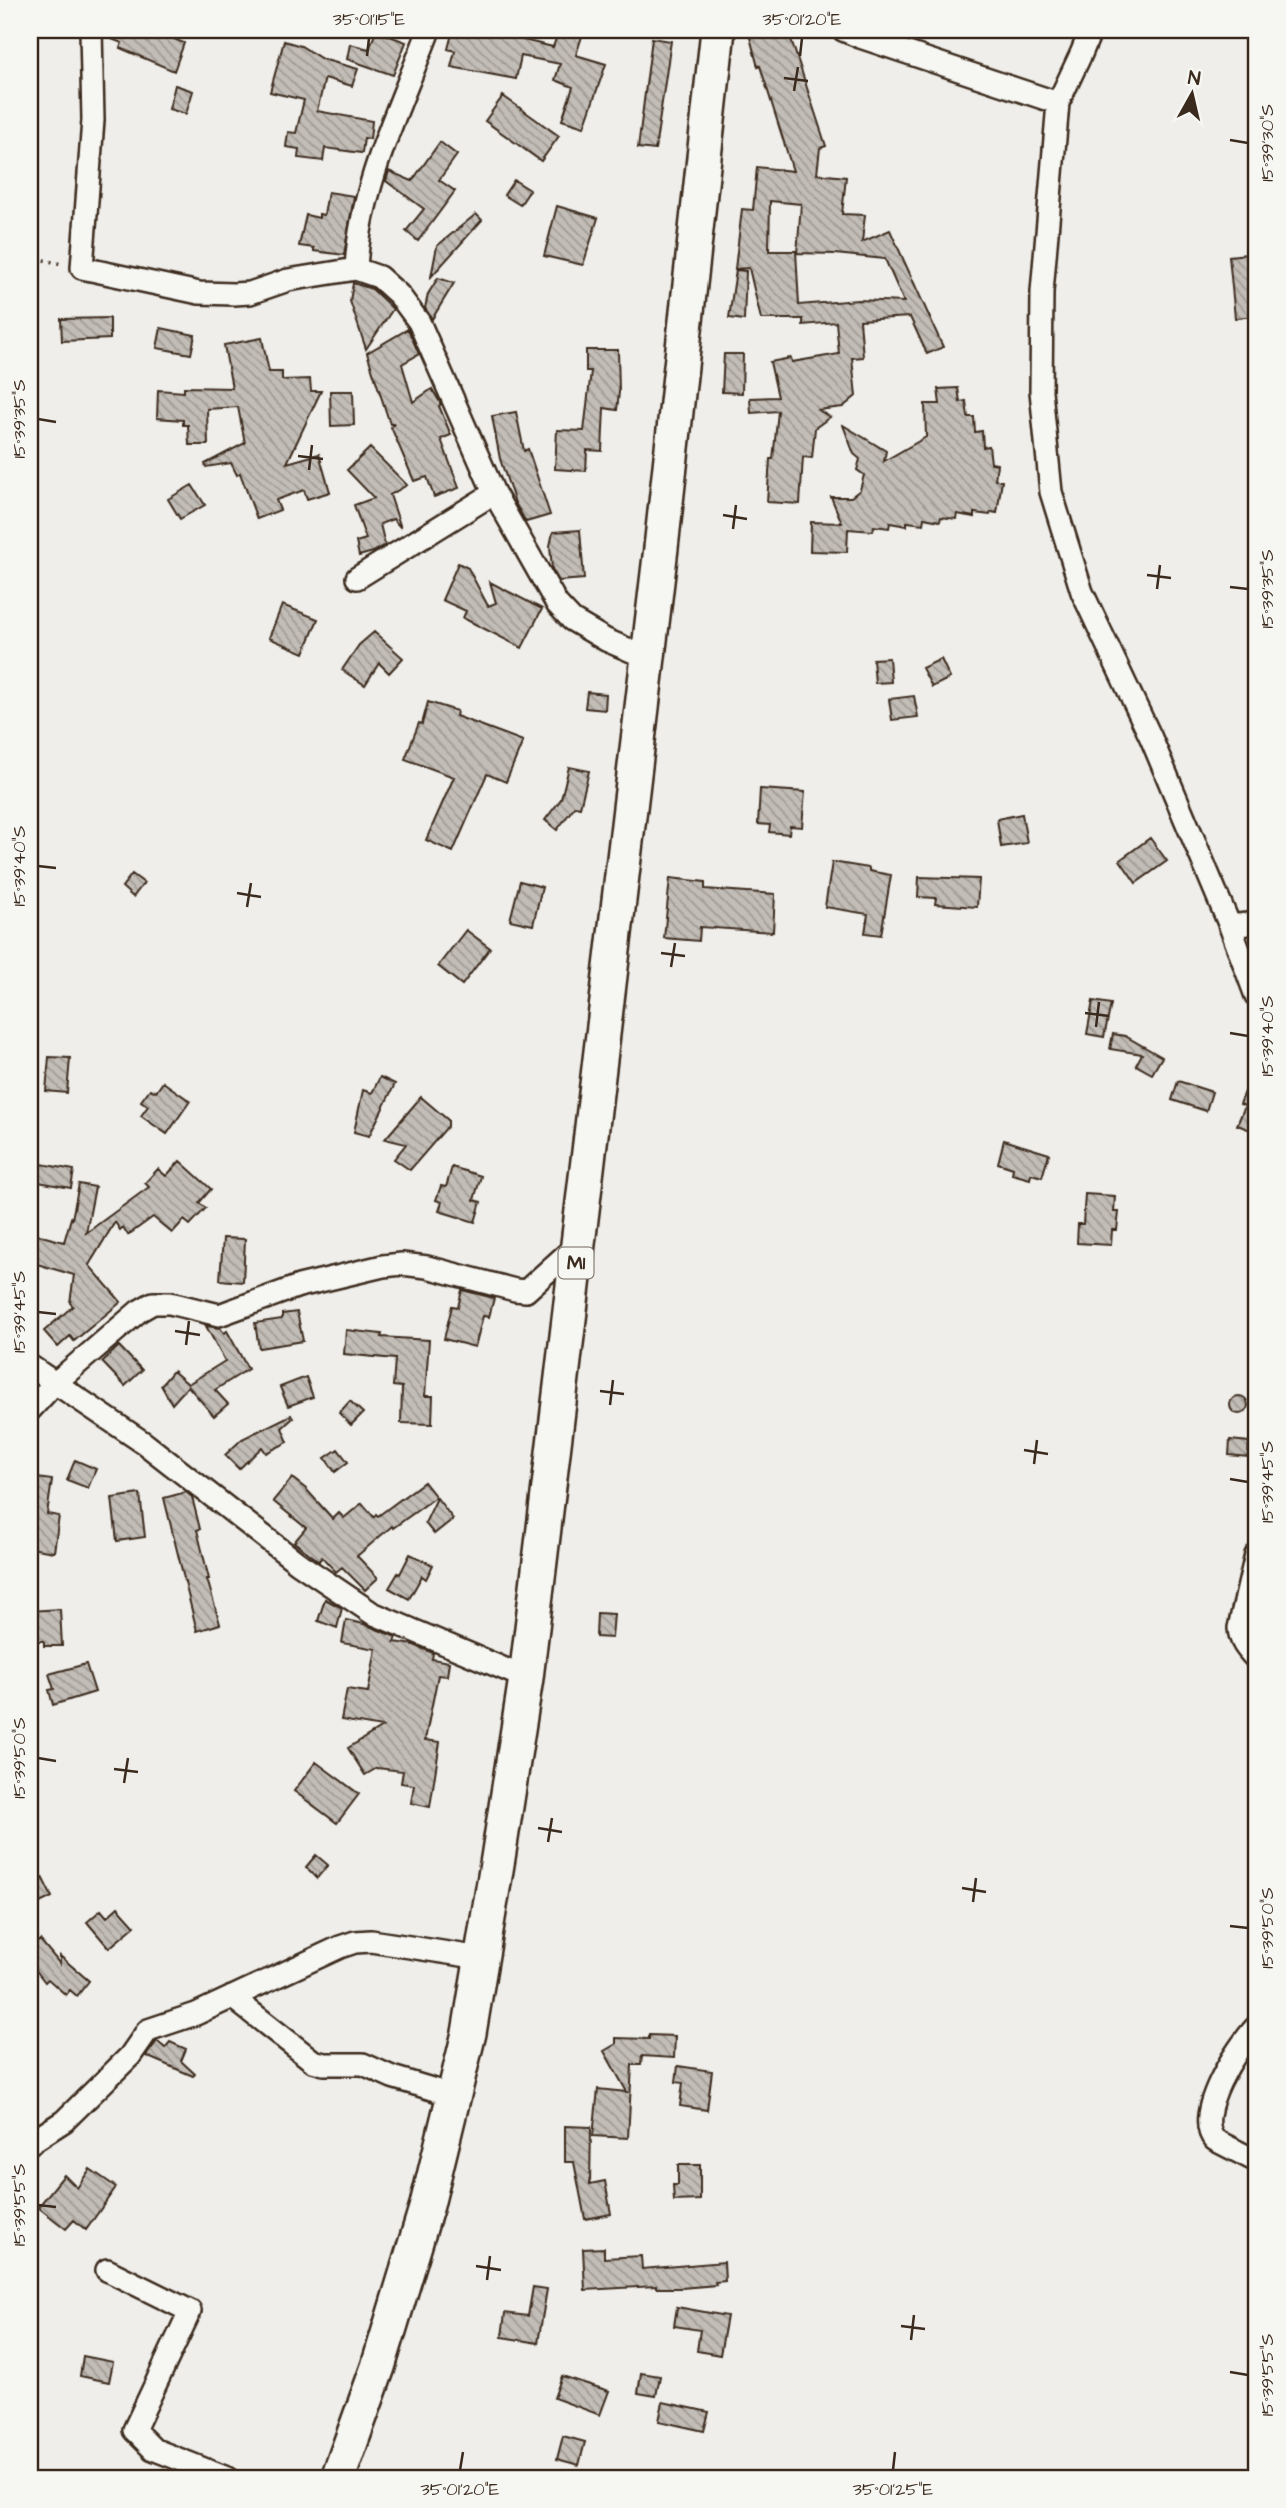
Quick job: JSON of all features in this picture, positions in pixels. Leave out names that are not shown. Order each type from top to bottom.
[{"type":"highway","name":"M1","points":[[338,2478],[382,2354],[427,2205],[455,2096],[469,2033],[526,1678],[648,657],[718,30]]},
{"type":"street","points":[[91,30],[93,120],[82,268],[200,293],[250,293],[288,280],[356,269],[379,277],[399,295],[419,322],[494,493],[557,604],[572,620],[606,640],[648,657]]},
{"type":"street","points":[[356,269],[362,222],[381,154],[429,30]]},
{"type":"street","points":[[843,30],[1058,103]]},
{"type":"street","points":[[1091,30],[1058,103],[1042,292],[1041,391],[1051,492],[1082,592],[1151,738],[1230,926],[1256,996]]},
{"type":"street","points":[[357,578],[494,493]]},
{"type":"street","points":[[1230,926],[1256,923]]},
{"type":"street","points":[[30,1410],[54,1384],[139,1311],[153,1303],[170,1303],[219,1315],[299,1286],[402,1264],[427,1267],[515,1290],[526,1290],[578,1244]]},
{"type":"street","points":[[30,1366],[144,1443],[298,1563],[372,1613],[526,1678]]},
{"type":"street","points":[[1256,1555],[1239,1628],[1240,1638],[1246,1649],[1256,1659]]},
{"type":"street","points":[[30,2143],[64,2121],[130,2056],[148,2029],[196,2014],[355,1942],[371,1941],[481,1958]]},
{"type":"street","points":[[232,1997],[313,2061],[324,2064],[363,2064],[392,2077],[455,2096]]},
{"type":"street","points":[[1256,2027],[1239,2045],[1225,2072],[1213,2102],[1208,2127],[1209,2134],[1215,2140],[1256,2161]]},
{"type":"street","points":[[107,2270],[190,2311],[134,2430],[153,2449],[227,2478]]},
{"type":"path","points":[[30,257],[82,268]]},
{"type":"building","points":[[104,30],[152,30],[184,43],[174,71],[120,48],[122,43],[104,36]]},
{"type":"building","points":[[453,30],[475,30],[496,35],[497,30],[512,30],[511,37],[553,47],[559,30],[584,30],[576,55],[606,64],[584,127],[562,120],[573,87],[555,80],[560,64],[521,56],[516,79],[451,67],[455,51],[448,49]]},
{"type":"building","points":[[748,30],[788,30],[826,146],[820,148],[817,174],[846,177],[842,214],[865,215],[862,242],[890,230],[943,347],[927,354],[910,317],[860,320],[863,357],[852,358],[856,396],[843,407],[818,410],[830,417],[815,428],[812,458],[803,457],[800,504],[767,502],[770,459],[773,459],[778,411],[751,413],[750,398],[778,397],[770,362],[791,358],[792,362],[839,354],[836,322],[803,325],[803,319],[761,319],[749,268],[735,269],[742,209],[753,210],[757,167],[793,171],[760,66],[758,67]],"holes":[[[770,201],[801,204],[797,253],[885,259],[904,302],[858,300],[799,305],[796,251],[769,251]]]},
{"type":"building","points":[[376,31],[406,42],[393,75],[347,59],[350,44],[369,49]]},
{"type":"building","points":[[652,38],[671,41],[655,150],[638,148]]},
{"type":"building","points":[[284,41],[301,46],[322,59],[358,69],[352,86],[325,78],[317,111],[372,121],[370,139],[364,138],[362,153],[325,148],[323,161],[298,158],[299,149],[286,147],[288,132],[296,133],[304,100],[270,92]]},
{"type":"building","points":[[175,85],[193,91],[186,114],[169,109]]},
{"type":"building","points":[[503,96],[559,136],[541,161],[485,121]]},
{"type":"building","points":[[440,142],[457,155],[439,180],[455,191],[418,241],[406,231],[424,209],[386,181],[389,171],[412,181]]},
{"type":"building","points":[[514,180],[530,190],[520,205],[504,195]]},
{"type":"building","points":[[328,192],[354,196],[344,255],[299,246],[306,215],[319,218],[319,214],[324,215]]},
{"type":"building","points":[[557,206],[598,218],[583,265],[544,256]]},
{"type":"building","points":[[476,214],[482,220],[431,277],[437,246]]},
{"type":"building","points":[[1256,253],[1256,316],[1235,318],[1229,256]]},
{"type":"building","points":[[736,270],[746,271],[744,320],[729,318]]},
{"type":"building","points":[[438,278],[454,283],[432,319],[425,308],[428,294]]},
{"type":"building","points":[[353,283],[372,289],[393,309],[366,349],[350,301]]},
{"type":"building","points":[[110,318],[110,339],[62,341],[61,319]]},
{"type":"building","points":[[161,328],[195,335],[191,354],[157,348]]},
{"type":"building","points":[[408,329],[419,354],[402,364],[413,402],[432,389],[441,404],[439,406],[451,435],[441,439],[459,488],[434,497],[427,477],[414,481],[391,427],[394,424],[390,424],[367,353]]},
{"type":"building","points":[[262,338],[269,372],[282,372],[282,380],[310,379],[311,391],[321,391],[287,463],[319,454],[330,492],[307,499],[304,490],[276,500],[280,510],[257,519],[240,473],[237,475],[231,463],[206,467],[205,464],[245,443],[238,407],[207,409],[208,445],[189,445],[188,425],[183,425],[183,420],[157,418],[158,390],[184,392],[184,387],[232,388],[224,345]]},
{"type":"building","points":[[586,350],[618,350],[617,410],[604,408],[602,451],[587,450],[586,471],[555,469],[557,430],[584,431],[591,371],[586,371]]},
{"type":"building","points":[[724,354],[743,354],[742,393],[722,392]]},
{"type":"building","points":[[958,388],[960,402],[966,401],[968,417],[974,417],[975,432],[982,431],[983,447],[989,446],[991,463],[997,464],[995,480],[1002,481],[997,513],[974,513],[974,517],[957,514],[956,519],[941,517],[940,521],[924,518],[923,524],[907,522],[907,526],[890,523],[889,528],[874,526],[873,531],[848,529],[847,552],[810,551],[811,522],[842,523],[831,497],[851,497],[860,490],[864,475],[857,470],[860,459],[854,454],[843,425],[886,451],[884,461],[926,437],[925,404],[940,404],[938,389]]},
{"type":"building","points":[[330,391],[353,391],[354,425],[331,426]]},
{"type":"building","points":[[516,412],[524,451],[528,449],[550,515],[526,522],[515,503],[500,459],[492,416]]},
{"type":"building","points":[[370,448],[407,485],[390,495],[401,528],[393,519],[380,524],[385,545],[359,556],[356,542],[366,539],[354,505],[374,498],[347,470]]},
{"type":"building","points":[[192,485],[205,505],[180,519],[168,499]]},
{"type":"building","points":[[580,530],[584,579],[559,581],[552,569],[550,546],[553,532]]},
{"type":"building","points":[[458,563],[468,568],[488,606],[496,603],[490,582],[542,609],[522,648],[463,618],[466,611],[442,600]]},
{"type":"building","points":[[282,605],[318,619],[304,653],[269,638]]},
{"type":"building","points":[[374,632],[403,658],[389,673],[379,663],[365,685],[342,670],[359,645]]},
{"type":"building","points":[[889,658],[891,682],[875,683],[873,659]]},
{"type":"building","points":[[941,659],[950,678],[932,687],[922,668]]},
{"type":"building","points":[[587,692],[606,694],[605,710],[585,708]]},
{"type":"building","points":[[914,696],[918,717],[892,720],[889,699]]},
{"type":"building","points":[[428,702],[457,711],[456,716],[523,741],[506,782],[487,774],[453,852],[426,840],[454,777],[405,759],[419,723],[422,724]]},
{"type":"building","points":[[569,767],[589,771],[580,807],[575,806],[557,830],[545,820],[561,799]]},
{"type":"building","points":[[760,789],[805,792],[802,827],[790,826],[789,834],[769,832],[770,825],[758,824]]},
{"type":"building","points":[[1022,814],[1027,843],[1001,847],[997,819]]},
{"type":"building","points":[[1150,838],[1167,861],[1136,883],[1120,860]]},
{"type":"building","points":[[832,862],[869,868],[869,871],[891,875],[881,935],[865,933],[868,914],[825,907]]},
{"type":"building","points":[[132,874],[144,883],[133,897],[122,887]]},
{"type":"building","points":[[919,877],[979,879],[977,907],[935,904],[936,898],[918,897]]},
{"type":"building","points":[[670,878],[705,882],[705,889],[775,894],[773,932],[700,927],[699,941],[664,938]]},
{"type":"building","points":[[520,881],[542,887],[533,925],[510,920]]},
{"type":"building","points":[[466,930],[490,948],[462,985],[438,966]]},
{"type":"building","points":[[1093,1001],[1111,1004],[1104,1037],[1087,1034]]},
{"type":"building","points":[[1113,1034],[1125,1036],[1162,1057],[1152,1074],[1136,1065],[1142,1054],[1110,1049]]},
{"type":"building","points":[[49,1057],[70,1058],[67,1093],[46,1091]]},
{"type":"building","points":[[1256,1065],[1256,1132],[1237,1125],[1245,1106],[1240,1104]]},
{"type":"building","points":[[380,1077],[395,1084],[369,1136],[354,1132],[363,1090],[372,1093]]},
{"type":"building","points":[[1178,1081],[1212,1092],[1206,1111],[1172,1100]]},
{"type":"building","points":[[163,1082],[190,1101],[167,1134],[141,1116],[148,1106],[141,1101],[150,1089],[156,1092]]},
{"type":"building","points":[[421,1097],[448,1120],[448,1126],[410,1170],[394,1159],[406,1144],[385,1139]]},
{"type":"building","points":[[1004,1140],[1049,1154],[1042,1177],[1031,1174],[1030,1179],[1012,1174],[1013,1168],[998,1163]]},
{"type":"building","points":[[180,1161],[211,1189],[199,1203],[206,1208],[190,1225],[184,1220],[172,1233],[153,1217],[128,1235],[123,1227],[120,1230],[115,1222],[89,1265],[121,1302],[74,1341],[70,1336],[58,1347],[44,1331],[73,1306],[70,1303],[74,1275],[30,1262],[34,1234],[64,1242],[79,1184],[95,1187],[86,1233],[149,1187],[145,1183],[158,1169],[166,1176]]},
{"type":"building","points":[[36,1163],[74,1170],[71,1188],[33,1181]]},
{"type":"building","points":[[452,1167],[481,1176],[474,1200],[481,1202],[475,1222],[439,1211],[442,1202],[436,1200],[441,1186],[446,1187]]},
{"type":"building","points":[[1085,1194],[1115,1196],[1114,1212],[1119,1212],[1117,1230],[1112,1230],[1111,1245],[1077,1243],[1078,1224],[1083,1224]]},
{"type":"building","points":[[223,1238],[245,1239],[243,1282],[220,1280]]},
{"type":"building","points":[[462,1290],[494,1298],[489,1317],[483,1316],[475,1347],[444,1339],[452,1306],[458,1307]]},
{"type":"building","points":[[297,1312],[303,1341],[259,1348],[255,1323],[282,1319],[282,1314]]},
{"type":"building","points":[[206,1326],[220,1328],[224,1333],[227,1331],[248,1369],[215,1390],[228,1404],[214,1416],[188,1386],[172,1404],[161,1385],[173,1371],[188,1384],[225,1361]]},
{"type":"building","points":[[346,1330],[382,1334],[381,1337],[429,1340],[425,1396],[433,1396],[432,1424],[401,1423],[402,1387],[393,1386],[395,1359],[344,1354]]},
{"type":"building","points":[[119,1346],[142,1370],[125,1386],[102,1362]]},
{"type":"building","points":[[306,1377],[313,1397],[288,1406],[280,1387]]},
{"type":"building","points":[[1235,1396],[1243,1396],[1248,1405],[1246,1412],[1235,1414],[1230,1409],[1230,1401]]},
{"type":"building","points":[[350,1401],[363,1413],[351,1425],[339,1413]]},
{"type":"building","points":[[291,1415],[293,1418],[282,1428],[288,1442],[266,1453],[262,1447],[239,1469],[225,1455],[242,1439]]},
{"type":"building","points":[[1230,1440],[1249,1442],[1248,1457],[1229,1455]]},
{"type":"building","points":[[338,1449],[348,1462],[335,1472],[325,1458]]},
{"type":"building","points":[[75,1460],[96,1469],[88,1488],[67,1480]]},
{"type":"building","points":[[30,1477],[52,1480],[47,1514],[59,1516],[54,1552],[30,1548]]},
{"type":"building","points":[[292,1478],[306,1489],[333,1519],[339,1513],[344,1518],[362,1503],[374,1517],[376,1514],[378,1516],[424,1482],[436,1497],[393,1528],[392,1526],[357,1556],[378,1578],[365,1590],[342,1567],[336,1572],[322,1557],[319,1561],[294,1542],[306,1528],[273,1501]]},
{"type":"building","points":[[186,1492],[192,1497],[200,1529],[197,1530],[207,1579],[220,1624],[197,1631],[164,1498]]},
{"type":"building","points":[[140,1494],[145,1537],[117,1541],[112,1498]]},
{"type":"building","points":[[437,1498],[453,1519],[434,1534],[425,1523]]},
{"type":"building","points":[[410,1554],[433,1565],[426,1579],[422,1576],[409,1599],[389,1588]]},
{"type":"building","points":[[325,1599],[342,1608],[337,1628],[318,1621]]},
{"type":"building","points":[[60,1609],[62,1646],[44,1646],[44,1641],[30,1641],[30,1611]]},
{"type":"building","points":[[597,1613],[614,1614],[612,1638],[596,1637]]},
{"type":"building","points":[[346,1620],[396,1637],[394,1642],[414,1645],[433,1653],[432,1659],[449,1662],[447,1676],[438,1675],[425,1740],[440,1742],[430,1807],[411,1803],[414,1785],[401,1783],[403,1771],[377,1768],[365,1775],[348,1748],[382,1727],[341,1720],[347,1689],[368,1692],[376,1649],[342,1643]]},
{"type":"building","points":[[86,1664],[95,1692],[53,1705],[49,1690],[54,1689],[49,1674]]},
{"type":"building","points":[[316,1762],[359,1794],[337,1823],[294,1791]]},
{"type":"building","points":[[316,1855],[328,1865],[317,1878],[306,1867]]},
{"type":"building","points":[[42,1877],[52,1897],[30,1908],[30,1883]]},
{"type":"building","points":[[118,1907],[135,1926],[109,1948],[87,1922],[101,1910],[107,1917]]},
{"type":"building","points":[[40,1940],[60,1964],[60,1956],[89,1981],[77,1996],[70,1990],[66,1995],[48,1979],[45,1982],[30,1963],[30,1948]]},
{"type":"building","points":[[649,2035],[675,2036],[674,2058],[642,2056],[641,2065],[632,2065],[628,2138],[593,2136],[598,2089],[627,2092],[604,2051],[616,2044],[616,2038],[649,2039]]},
{"type":"building","points":[[157,2041],[165,2048],[170,2042],[186,2049],[181,2061],[195,2074],[193,2076],[146,2056]]},
{"type":"building","points":[[678,2066],[712,2071],[707,2110],[680,2106],[683,2083],[676,2082]]},
{"type":"building","points":[[565,2126],[591,2127],[590,2184],[605,2181],[611,2214],[585,2219],[574,2162],[565,2162]]},
{"type":"building","points":[[678,2165],[700,2165],[700,2200],[674,2201],[673,2185],[678,2185]]},
{"type":"building","points":[[90,2169],[116,2187],[86,2230],[74,2220],[66,2229],[38,2207],[64,2175],[77,2188]]},
{"type":"building","points":[[604,2248],[604,2258],[641,2256],[642,2269],[724,2262],[725,2281],[715,2282],[716,2285],[681,2288],[656,2286],[585,2290],[583,2249]]},
{"type":"building","points":[[533,2287],[547,2289],[538,2343],[502,2337],[505,2313],[528,2316]]},
{"type":"building","points":[[677,2307],[727,2316],[720,2355],[697,2351],[700,2330],[674,2326]]},
{"type":"building","points":[[83,2356],[113,2362],[109,2382],[80,2376]]},
{"type":"building","points":[[641,2373],[660,2376],[656,2396],[638,2393]]},
{"type":"building","points":[[562,2376],[609,2391],[600,2415],[554,2398]]},
{"type":"building","points":[[663,2402],[709,2412],[704,2431],[659,2421]]},
{"type":"building","points":[[563,2436],[585,2442],[579,2465],[557,2459]]}]
